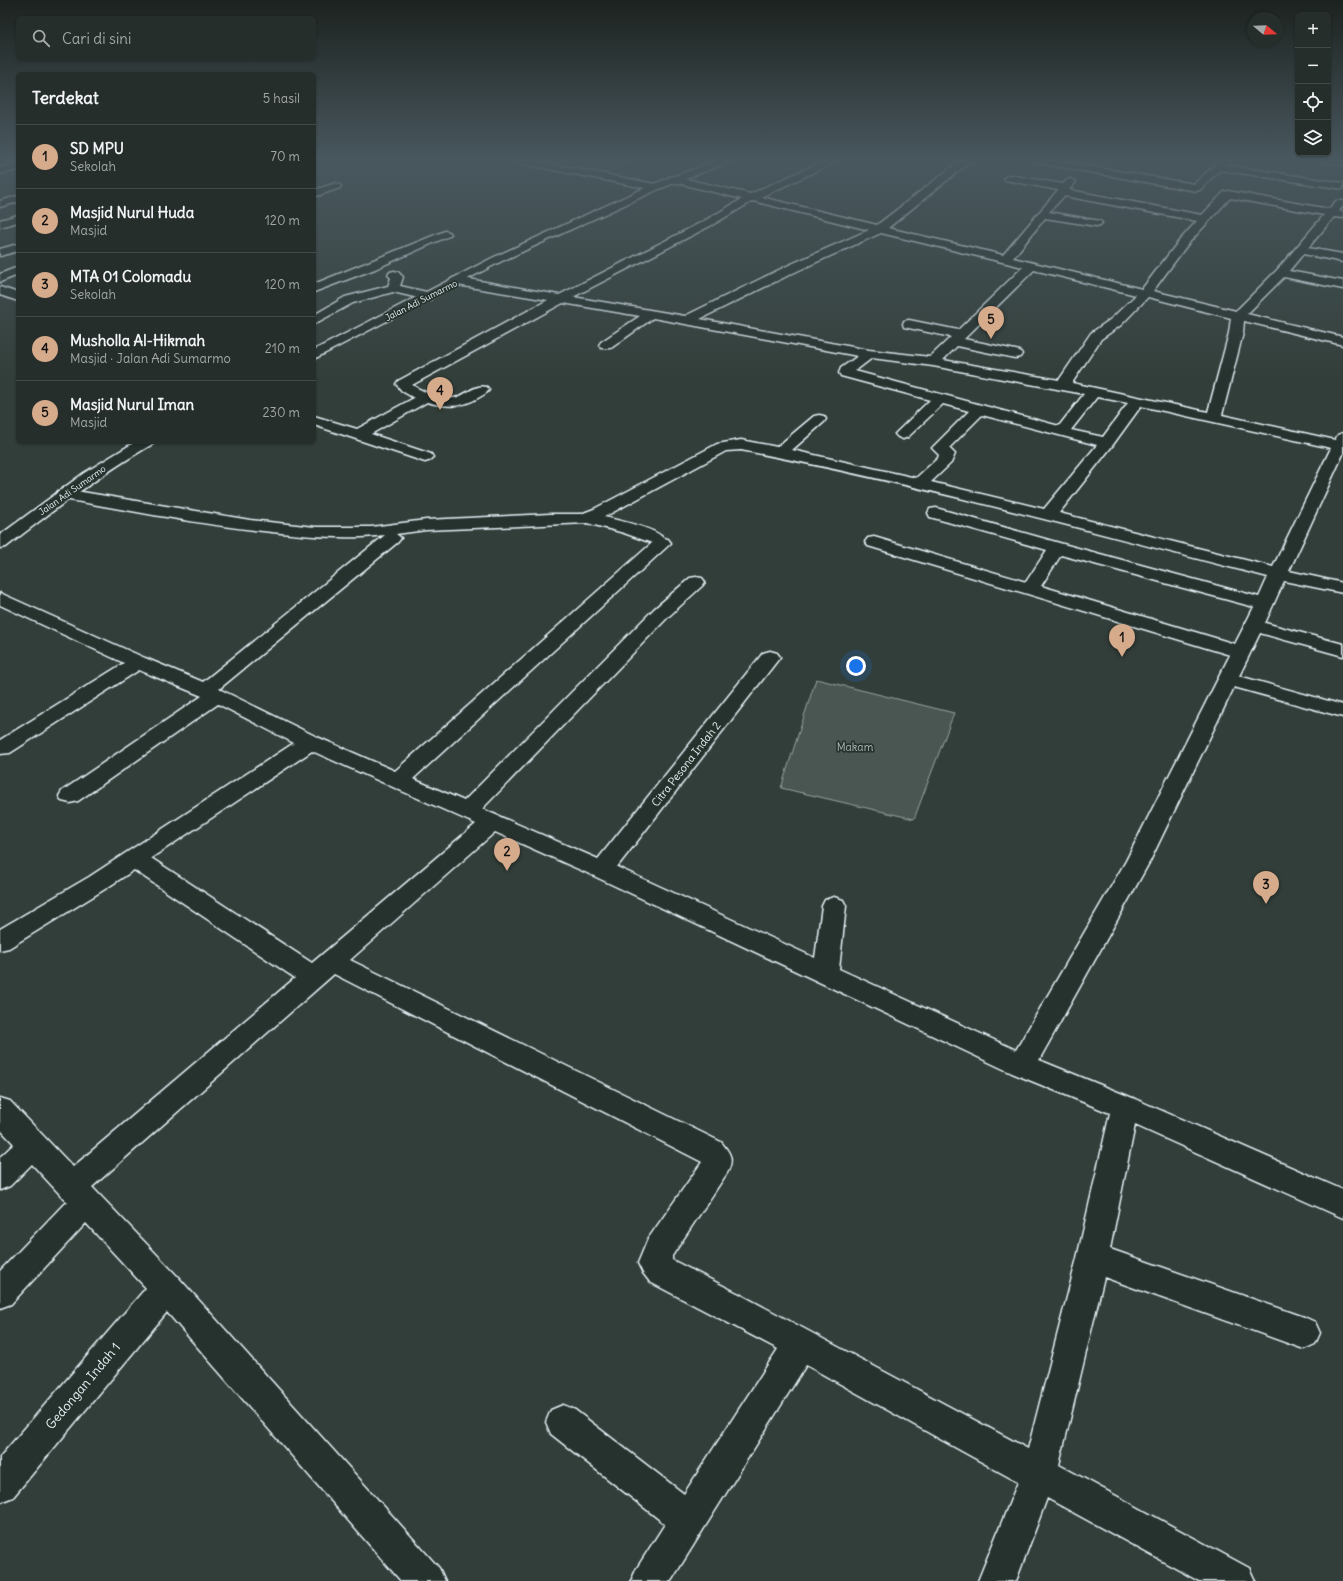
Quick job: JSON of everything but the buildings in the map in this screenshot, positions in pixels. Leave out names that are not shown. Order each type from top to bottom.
[{"type":"street","points":[[316,287],[371,266],[444,234]]},
{"type":"street","name":"Jalan Adi Sumarmo","points":[[316,355],[417,293],[457,281],[496,260],[553,234]]},
{"type":"street","points":[[482,390],[462,400],[452,402],[426,397],[409,390],[402,384],[562,298],[687,234]]},
{"type":"street","points":[[688,320],[793,268],[870,234]]},
{"type":"street","points":[[894,234],[1343,341]]},
{"type":"street","points":[[1006,260],[1027,234]]},
{"type":"street","points":[[1063,385],[1096,336],[1116,322],[1144,293],[1192,234]]},
{"type":"street","points":[[1214,418],[1236,333],[1238,316],[1318,234]]},
{"type":"street","points":[[0,253],[16,248]]},
{"type":"street","points":[[1301,250],[1343,258]]},
{"type":"street","points":[[371,266],[393,273],[397,277],[392,288]]},
{"type":"street","points":[[933,362],[1031,266]]},
{"type":"street","points":[[0,278],[16,273]]},
{"type":"street","points":[[1281,273],[1339,288]]},
{"type":"street","points":[[457,281],[688,320],[869,354],[933,362],[1063,385],[1214,418],[1342,443],[1278,574],[1265,604],[1138,861],[1022,1064]]},
{"type":"street","points":[[316,319],[349,300],[392,288],[417,293]]},
{"type":"street","points":[[0,291],[16,296]]},
{"type":"street","points":[[316,292],[349,300]]},
{"type":"street","points":[[606,344],[651,314]]},
{"type":"street","points":[[909,324],[1015,354]]},
{"type":"street","points":[[869,354],[846,371],[846,373],[1106,443]]},
{"type":"street","points":[[1062,432],[1094,392]]},
{"type":"street","points":[[358,435],[426,397]]},
{"type":"street","points":[[903,434],[940,399]]},
{"type":"street","points":[[1049,514],[1106,443],[1137,401]]},
{"type":"street","points":[[919,484],[945,460],[948,454],[940,448],[979,410]]},
{"type":"street","points":[[781,452],[819,418]]},
{"type":"street","points":[[316,421],[425,457]]},
{"type":"street","name":"Jalan Adi Sumarmo","points":[[0,543],[95,472],[143,444]]},
{"type":"street","points":[[587,518],[722,447],[741,445],[781,452],[1049,514],[1278,574],[1343,588]]},
{"type":"street","points":[[64,494],[199,518],[276,529],[315,532],[371,532],[426,525],[587,518],[630,529],[658,540],[398,780]]},
{"type":"street","points":[[936,512],[1057,548],[1265,604]]},
{"type":"street","points":[[70,796],[210,693],[392,538]]},
{"type":"street","points":[[874,542],[1241,652]]},
{"type":"street","points":[[1030,589],[1057,548]]},
{"type":"street","points":[[467,811],[661,613],[696,582]]},
{"type":"street","points":[[0,598],[138,662],[210,693],[310,742],[602,870],[1022,1064],[1125,1107],[1343,1204]]},
{"type":"street","points":[[1254,626],[1343,650]]},
{"type":"street","name":"Citra Pesona Indah 2","points":[[602,870],[770,657]]},
{"type":"street","points":[[3,748],[138,662]]},
{"type":"street","points":[[1228,679],[1343,711]]},
{"type":"street","points":[[0,941],[97,883],[310,742]]},
{"type":"street","points":[[0,1293],[73,1200],[322,969],[492,822]]},
{"type":"street","points":[[134,858],[322,969],[711,1151],[717,1159],[717,1164],[659,1249],[654,1263],[661,1271],[730,1306],[1236,1581]]},
{"type":"street","points":[[826,973],[834,906]]},
{"type":"street","points":[[996,1581],[1039,1474],[1092,1258],[1125,1107]]},
{"type":"street","points":[[0,1110],[32,1145],[73,1200],[166,1288],[426,1581]]},
{"type":"street","points":[[0,1177],[32,1145]]},
{"type":"street","points":[[1092,1258],[1304,1333]]},
{"type":"street","name":"Gedongan Indah 1","points":[[0,1484],[166,1288]]},
{"type":"street","points":[[650,1581],[800,1344]]},
{"type":"street","points":[[563,1422],[689,1520]]},
{"type":"green space","name":"Makam","points":[[816,679],[954,713],[914,819],[781,788]]},
{"type":"place","name":"Masjid Nurul Iman","points":[[991,339]]},
{"type":"place","name":"Musholla Al-Hikmah","points":[[440,410]]},
{"type":"place","name":"SD MPU","points":[[1122,657]]},
{"type":"place","name":"Masjid Nurul Huda","points":[[507,871]]},
{"type":"place","name":"MTA 01 Colomadu","points":[[1266,904]]}]
